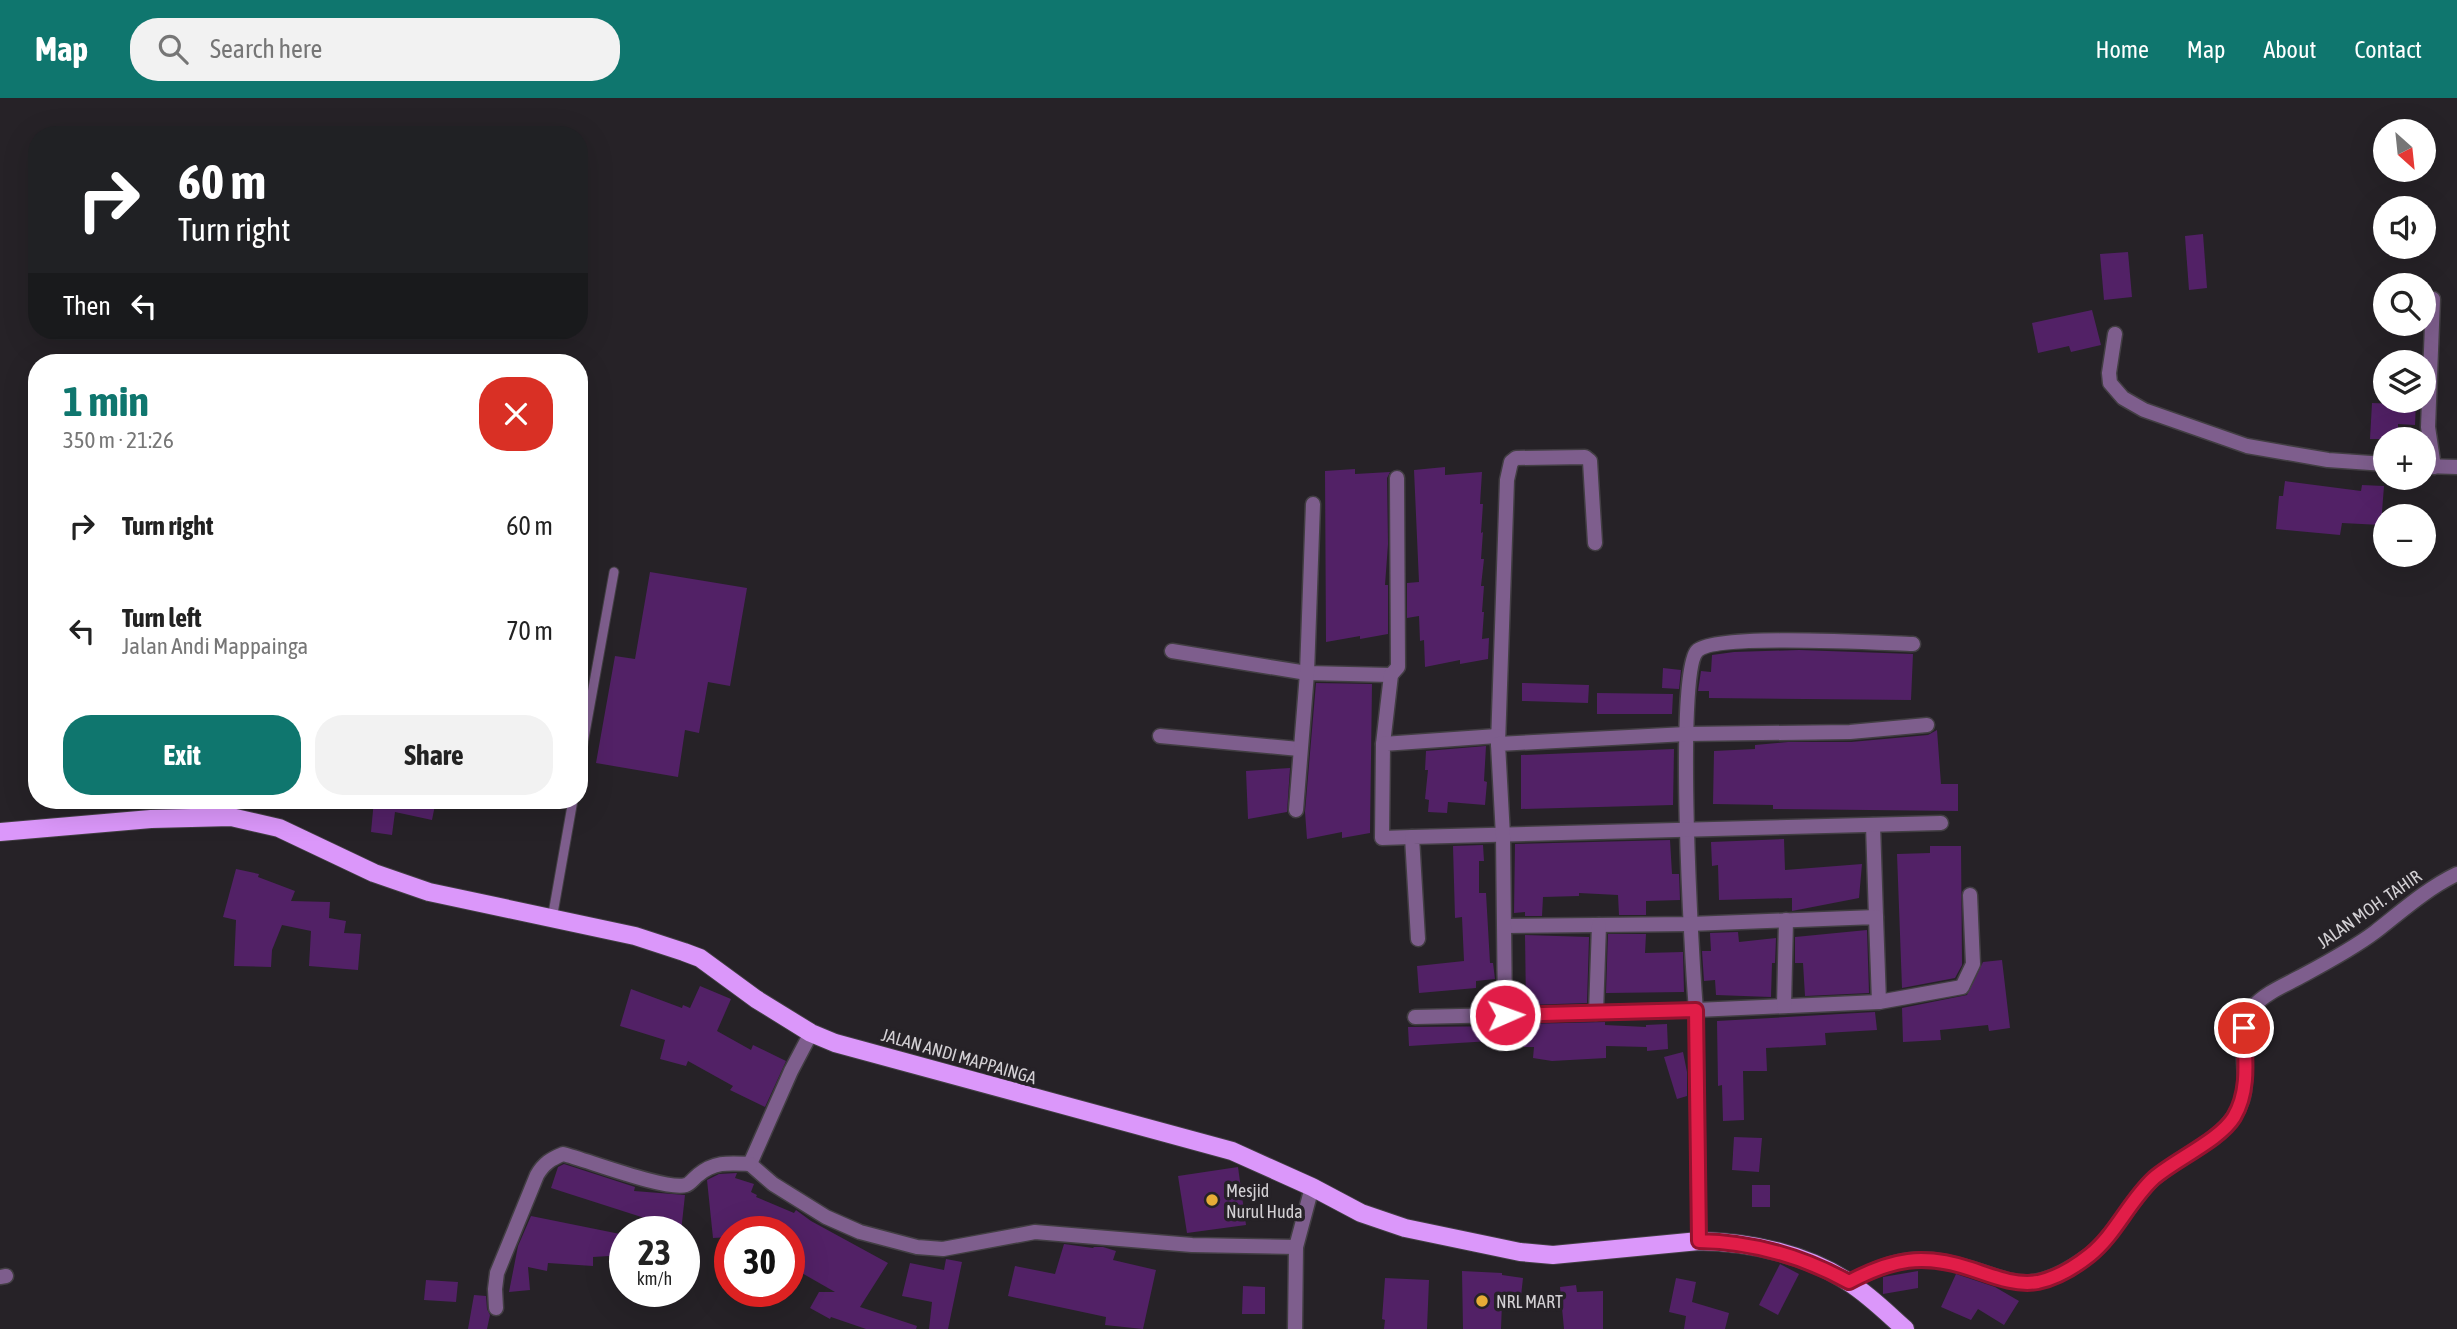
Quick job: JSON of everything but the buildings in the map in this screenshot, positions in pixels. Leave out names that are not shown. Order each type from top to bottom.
[{"type":"main road","name":"JALAN ANDI MAPPAINGA","points":[[0,832],[151,819],[231,817],[279,828],[374,873],[420,889],[635,936],[700,958],[756,999],[811,1033],[835,1043],[1232,1151],[1384,1222],[1520,1252],[1553,1255],[1699,1241],[1744,1245],[1790,1255],[1819,1266],[1849,1282],[1905,1329]]},
{"type":"street","points":[[2115,334],[2110,383],[2123,398],[2144,410],[2248,446],[2328,460],[2373,463]]},
{"type":"street","points":[[2428,427],[2432,336]]},
{"type":"street","points":[[1505,1015],[1503,836],[1497,740],[1507,480],[1511,462],[1516,458],[1584,457],[1590,461],[1595,543]]},
{"type":"street","points":[[2436,466],[2457,467]]},
{"type":"street","points":[[1397,478],[1398,667],[1391,675],[1384,744],[1382,838],[1941,823]]},
{"type":"street","points":[[1296,810],[1307,673],[1313,504]]},
{"type":"street","points":[[1699,1241],[1696,1010],[1690,924],[1686,734],[1692,663],[1697,651],[1723,643],[1913,643]]},
{"type":"street","points":[[1172,651],[1307,673],[1391,675]]},
{"type":"street","points":[[1384,744],[1686,734],[1850,732],[1927,725]]},
{"type":"street","points":[[1160,736],[1300,749]]},
{"type":"street","points":[[1873,825],[1879,1002]]},
{"type":"street","points":[[1412,837],[1418,939]]},
{"type":"street","name":"JALAN MOH. TAHIR","points":[[1849,1282],[1897,1261],[1917,1259],[1939,1261],[2017,1282],[2035,1283],[2067,1271],[2087,1258],[2099,1248],[2133,1201],[2152,1181],[2172,1163],[2218,1134],[2235,1115],[2242,1100],[2245,1083],[2244,1028],[2247,1016],[2255,1005],[2277,989],[2340,956],[2411,902],[2457,874]]},
{"type":"street","points":[[1415,1017],[1879,1002],[1962,987],[1973,964],[1970,895]]},
{"type":"street","points":[[1505,926],[1690,924],[1876,916]]},
{"type":"street","points":[[1784,1006],[1786,920]]},
{"type":"street","points":[[1596,1013],[1599,925]]},
{"type":"street","points":[[750,1164],[811,1033]]},
{"type":"street","points":[[496,1308],[497,1273],[537,1175],[544,1164],[563,1154],[656,1182],[678,1185],[687,1185],[706,1169],[721,1163],[750,1164],[773,1184],[826,1217],[860,1232],[916,1248],[943,1248],[1035,1232],[1192,1245],[1296,1247]]},
{"type":"street","points":[[1295,1329],[1296,1247],[1312,1187]]},
{"type":"lane","points":[[588,716],[614,572]]},
{"type":"lane","points":[[552,919],[571,809]]},
{"type":"place","name":"Mesjid Nurul Huda","points":[[1212,1200]]},
{"type":"place","name":"NRL MART","points":[[1482,1301]]},
{"type":"route","points":[[1505,1015],[1696,1010],[1699,1241],[1744,1245],[1790,1255],[1849,1282],[1897,1261],[1917,1259],[1939,1261],[2017,1282],[2035,1283],[2067,1271],[2099,1248],[2133,1201],[2152,1181],[2172,1163],[2229,1124],[2242,1100],[2245,1083],[2244,1028]]}]
